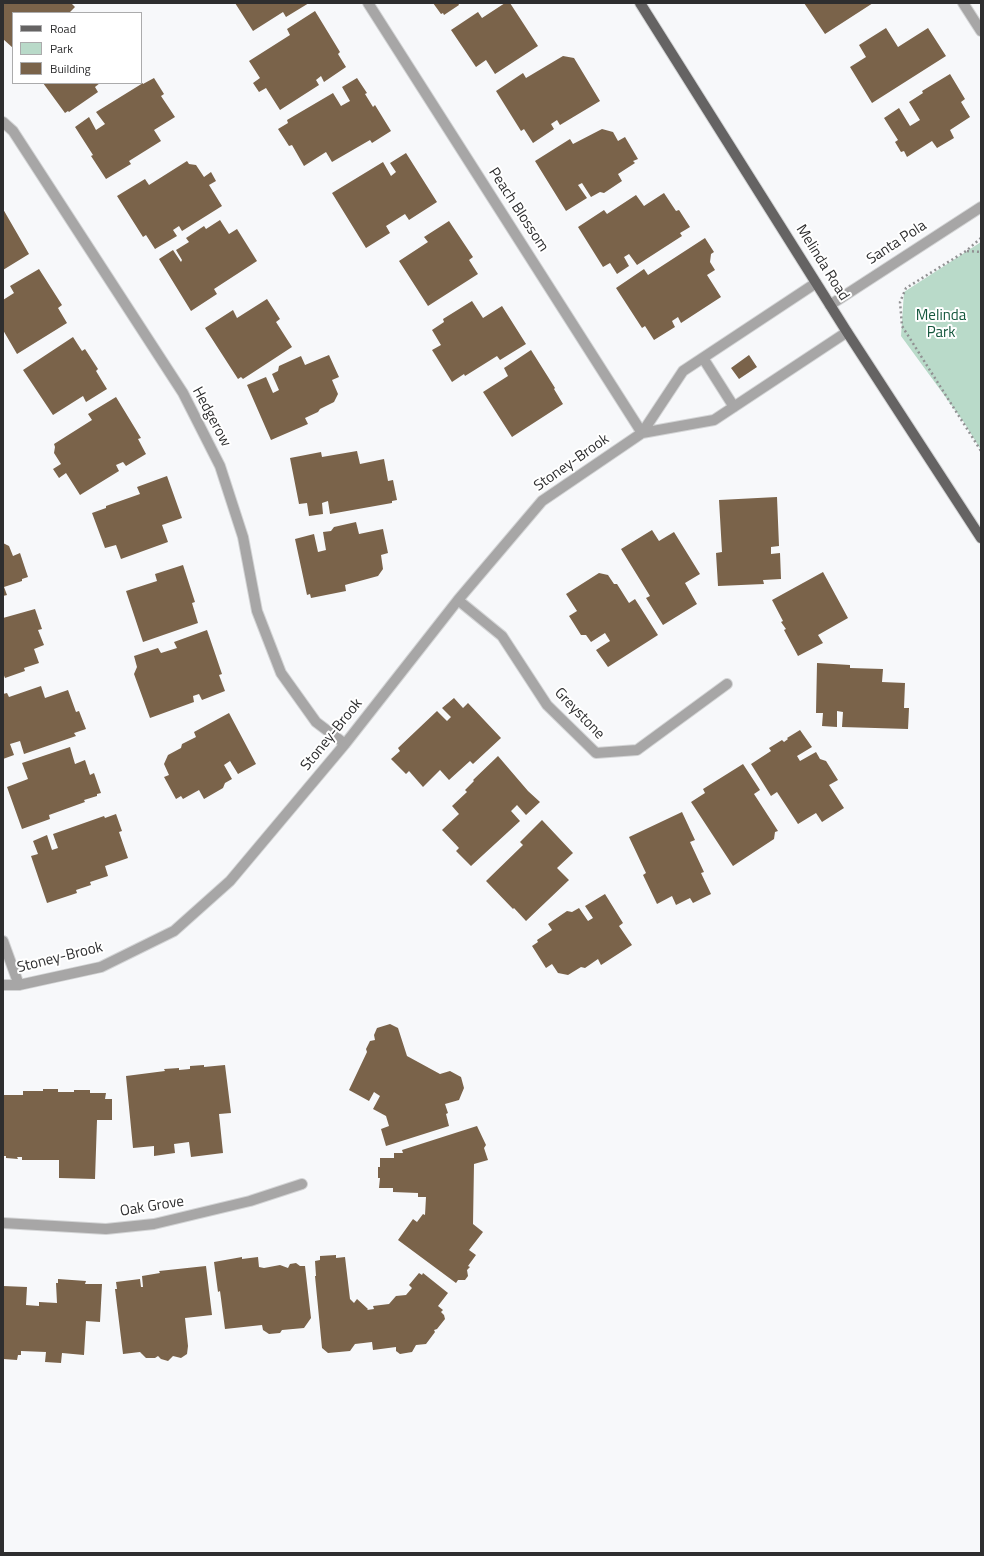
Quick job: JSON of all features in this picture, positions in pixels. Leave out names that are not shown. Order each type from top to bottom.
[{"type":"main road","name":"Melinda Road","points":[[640,3],[847,332],[981,538]]},
{"type":"street","name":"Peach Blossom","points":[[368,3],[642,433]]},
{"type":"street","points":[[963,3],[981,31]]},
{"type":"street","name":"Hedgerow","points":[[3,122],[13,131],[182,393],[220,466],[243,537],[257,611],[281,673],[316,722],[345,744]]},
{"type":"street","name":"Santa Pola","points":[[830,305],[981,207]]},
{"type":"street","name":"Stoney-Brook","points":[[3,985],[19,985],[100,967],[174,931],[230,881],[345,744],[458,600],[542,502],[642,433],[683,371],[816,283]]},
{"type":"street","name":"Stoney-Brook","points":[[642,433],[714,420],[847,332]]},
{"type":"street","points":[[703,358],[734,407]]},
{"type":"street","name":"Greystone","points":[[458,600],[502,636],[547,705],[596,753],[637,750],[727,684]]},
{"type":"street","points":[[3,941],[19,985]]},
{"type":"street","name":"Oak Grove","points":[[3,1223],[106,1229],[154,1224],[250,1201],[302,1184]]},
{"type":"path","points":[[981,238],[966,251],[906,288],[900,302],[902,326],[981,451]]},
{"type":"path","points":[[966,251],[981,252]]},
{"type":"green space","name":"Melinda Park","points":[[981,242],[981,450],[963,421],[901,336],[904,292]]},
{"type":"building","points":[[3,3],[71,3],[75,7],[70,12],[12,12],[12,47],[3,39]]},
{"type":"building","points":[[235,3],[309,3],[286,17],[283,12],[253,31]]},
{"type":"building","points":[[433,3],[458,3],[459,5],[444,15],[443,13],[441,14]]},
{"type":"building","points":[[505,3],[510,3],[538,46],[495,74],[486,60],[476,67],[451,30],[478,12],[482,18]]},
{"type":"building","points":[[804,3],[873,3],[825,34]]},
{"type":"building","points":[[315,11],[340,52],[338,54],[346,67],[324,82],[321,76],[316,80],[319,85],[280,110],[266,88],[259,92],[253,83],[260,78],[249,61],[290,35],[287,29]]},
{"type":"building","points":[[886,28],[898,47],[928,28],[946,56],[872,103],[850,67],[866,57],[859,45]]},
{"type":"building","points":[[563,56],[574,58],[600,101],[560,125],[557,120],[551,124],[554,129],[533,143],[524,129],[521,131],[496,91],[523,73],[526,78]]},
{"type":"building","points":[[950,74],[965,99],[961,102],[970,117],[950,130],[954,138],[937,148],[932,141],[907,157],[904,151],[901,152],[895,142],[898,140],[884,118],[899,108],[910,126],[920,120],[909,102],[923,93],[922,91]]},
{"type":"building","points":[[154,78],[164,94],[161,96],[175,117],[154,130],[161,141],[129,161],[131,164],[106,179],[75,127],[89,117],[96,130],[105,124],[96,112]]},
{"type":"building","points":[[357,78],[367,93],[365,94],[373,107],[375,105],[391,131],[372,143],[370,140],[332,162],[326,152],[304,166],[292,145],[289,146],[278,129],[288,123],[287,120],[333,93],[341,106],[350,101],[342,87]]},
{"type":"building","points":[[44,84],[99,84],[95,87],[98,92],[69,112],[68,111],[65,113]]},
{"type":"building","points":[[602,129],[613,132],[618,141],[625,137],[638,159],[633,161],[635,163],[618,174],[622,181],[604,193],[600,192],[591,197],[582,183],[578,185],[587,198],[566,211],[535,161],[570,139],[573,144]]},
{"type":"building","points":[[406,153],[437,202],[409,220],[405,214],[386,226],[390,233],[366,248],[332,193],[383,162],[391,176],[396,172],[390,163]]},
{"type":"building","points":[[187,161],[189,164],[196,165],[204,177],[211,172],[216,181],[209,185],[222,206],[182,231],[179,226],[173,230],[177,236],[155,249],[146,235],[143,237],[117,196],[145,179],[149,185]]},
{"type":"building","points":[[664,193],[676,211],[679,210],[690,227],[680,233],[682,236],[637,265],[629,254],[624,257],[629,266],[617,274],[610,263],[603,267],[578,227],[604,210],[607,214],[636,195],[644,206]]},
{"type":"building","points":[[3,209],[29,254],[3,270]]},
{"type":"building","points":[[220,220],[229,234],[237,229],[257,261],[214,289],[217,294],[191,311],[159,259],[173,250],[181,262],[182,260],[176,250],[189,242],[186,238],[204,226],[206,229]]},
{"type":"building","points":[[449,221],[473,257],[469,260],[478,274],[428,306],[399,261],[428,242],[424,237]]},
{"type":"building","points":[[705,238],[714,252],[711,254],[710,262],[715,270],[707,275],[721,297],[681,323],[678,317],[672,321],[675,327],[654,340],[645,326],[642,328],[616,288],[644,269],[648,275]]},
{"type":"building","points":[[39,269],[62,305],[58,308],[67,323],[17,354],[3,330],[3,300],[14,293],[10,286]]},
{"type":"building","points":[[267,299],[280,319],[276,322],[292,347],[243,379],[241,377],[238,379],[205,328],[233,310],[237,318]]},
{"type":"building","points":[[472,301],[483,318],[502,306],[526,344],[500,360],[497,356],[465,376],[464,374],[452,382],[432,350],[441,345],[432,330],[444,322],[443,319]]},
{"type":"building","points":[[73,337],[82,351],[85,349],[98,369],[96,371],[107,389],[86,402],[83,396],[53,415],[23,370]]},
{"type":"building","points":[[531,350],[555,388],[554,389],[563,404],[512,437],[483,392],[508,376],[504,368]]},
{"type":"building","points":[[329,355],[339,377],[332,380],[338,394],[334,402],[305,418],[308,424],[271,440],[247,385],[266,377],[273,393],[279,390],[272,374],[278,371],[279,366],[301,356],[305,365]]},
{"type":"building","points":[[749,355],[757,367],[739,379],[731,368]]},
{"type":"building","points":[[116,397],[141,438],[138,439],[146,454],[126,466],[123,462],[116,465],[119,471],[80,495],[66,473],[59,478],[53,469],[61,464],[54,453],[54,444],[92,420],[88,414]]},
{"type":"building","points":[[357,451],[360,464],[384,459],[388,481],[393,480],[397,500],[392,501],[392,503],[330,514],[328,501],[322,503],[323,514],[309,516],[307,503],[299,504],[290,458],[321,452],[322,457]]},
{"type":"building","points":[[167,476],[182,518],[162,525],[168,542],[121,559],[116,545],[105,548],[92,513],[106,508],[106,506],[140,494],[137,487]]},
{"type":"building","points":[[777,497],[779,546],[771,547],[771,554],[780,553],[781,579],[763,580],[764,584],[718,586],[716,553],[722,552],[719,500]]},
{"type":"building","points":[[356,522],[359,534],[383,529],[388,553],[381,555],[383,569],[378,576],[345,585],[346,591],[311,598],[310,594],[307,595],[295,539],[314,534],[318,552],[326,550],[323,532],[331,531],[334,527]]},
{"type":"building","points":[[652,530],[659,541],[674,532],[700,574],[685,583],[697,604],[663,625],[646,598],[650,596],[621,549]]},
{"type":"building","points":[[3,543],[9,546],[13,556],[20,553],[28,577],[22,579],[22,581],[4,587],[7,595],[3,596]]},
{"type":"building","points":[[183,565],[195,602],[192,603],[198,623],[143,642],[126,591],[157,581],[155,574]]},
{"type":"building","points":[[823,572],[848,618],[818,635],[823,643],[798,656],[784,630],[786,629],[781,622],[783,621],[772,600]]},
{"type":"building","points":[[599,573],[608,575],[614,584],[617,584],[629,603],[635,599],[658,635],[608,667],[596,650],[610,641],[605,633],[591,642],[586,635],[581,635],[569,616],[577,611],[566,594]]},
{"type":"building","points":[[35,609],[42,629],[38,630],[44,645],[34,649],[39,663],[24,668],[25,671],[5,678],[3,673],[3,618]]},
{"type":"building","points":[[207,630],[222,674],[219,675],[225,691],[202,700],[199,694],[193,696],[194,702],[150,718],[134,674],[137,667],[134,656],[158,648],[161,653],[177,648],[174,642]]},
{"type":"building","points":[[817,663],[850,665],[850,668],[883,669],[882,682],[905,683],[904,708],[909,708],[908,729],[842,727],[843,712],[837,711],[837,727],[822,726],[823,713],[816,713]]},
{"type":"building","points":[[41,686],[45,698],[68,690],[76,712],[79,711],[86,729],[74,733],[76,736],[24,754],[20,741],[10,744],[14,755],[3,759],[3,694],[7,693],[9,697]]},
{"type":"building","points":[[454,698],[463,708],[468,703],[501,738],[473,764],[470,761],[449,780],[440,770],[423,787],[409,771],[406,774],[391,759],[400,751],[398,748],[437,711],[447,721],[451,717],[442,708]]},
{"type":"building","points":[[229,713],[256,764],[238,774],[230,761],[224,765],[232,779],[225,783],[223,788],[204,799],[199,790],[183,799],[181,796],[176,799],[164,777],[169,775],[164,764],[168,755],[181,748],[182,744],[196,737],[194,732]]},
{"type":"building","points":[[800,730],[812,747],[797,756],[800,761],[816,752],[820,759],[826,761],[838,780],[829,785],[844,808],[822,822],[816,813],[798,824],[777,792],[771,796],[751,764],[771,751],[769,748],[782,740],[784,742],[788,739],[787,738]]},
{"type":"building","points":[[70,747],[75,764],[85,760],[90,775],[94,773],[101,793],[97,794],[97,796],[84,800],[85,802],[49,815],[50,819],[22,829],[7,787],[28,779],[22,763]]},
{"type":"building","points":[[498,756],[528,791],[540,802],[526,815],[517,805],[511,811],[520,821],[471,866],[456,851],[459,848],[442,830],[459,814],[452,806],[467,792],[465,790],[474,781],[473,780]]},
{"type":"building","points":[[743,764],[760,790],[754,794],[778,831],[775,832],[774,839],[733,866],[691,802],[705,793],[703,789]]},
{"type":"building","points":[[682,812],[695,840],[690,842],[704,872],[701,873],[711,894],[693,903],[690,898],[676,905],[672,896],[657,904],[643,875],[646,873],[629,837]]},
{"type":"building","points":[[116,814],[122,831],[119,832],[128,858],[105,866],[108,876],[90,882],[91,885],[76,890],[77,893],[47,903],[31,856],[38,854],[33,841],[47,835],[52,850],[58,848],[53,834],[104,816],[105,818]]},
{"type":"building","points":[[542,820],[573,853],[557,868],[569,880],[526,921],[486,881],[523,845],[520,842]]},
{"type":"building","points":[[605,894],[623,923],[619,926],[632,945],[601,965],[598,959],[585,968],[581,967],[568,975],[558,973],[552,964],[546,968],[532,946],[538,942],[537,940],[552,930],[548,924],[567,911],[572,912],[579,908],[588,921],[593,918],[585,906]]},
{"type":"building","points":[[390,1024],[398,1028],[407,1056],[440,1074],[450,1071],[461,1077],[464,1088],[459,1100],[445,1104],[448,1113],[446,1114],[449,1126],[386,1146],[381,1129],[389,1126],[386,1116],[373,1109],[380,1096],[374,1092],[369,1101],[349,1090],[367,1052],[366,1049],[370,1041],[375,1040],[374,1035],[377,1028]]},
{"type":"building","points":[[204,1065],[204,1067],[225,1065],[231,1113],[219,1114],[223,1153],[191,1157],[189,1142],[174,1144],[175,1153],[154,1156],[154,1146],[133,1148],[126,1076],[165,1071],[164,1069],[190,1069],[190,1066]]},
{"type":"building","points":[[43,1089],[58,1089],[58,1092],[90,1090],[90,1093],[106,1093],[105,1099],[112,1099],[112,1120],[97,1120],[95,1179],[59,1178],[59,1160],[22,1160],[22,1157],[17,1157],[18,1159],[6,1158],[6,1156],[3,1156],[3,1095],[23,1095],[23,1091],[43,1091]]},
{"type":"building","points":[[477,1126],[486,1145],[484,1148],[488,1160],[474,1164],[473,1224],[483,1232],[469,1250],[476,1255],[468,1266],[470,1267],[467,1270],[468,1276],[465,1280],[458,1280],[456,1283],[398,1240],[413,1219],[417,1222],[423,1214],[425,1215],[426,1197],[418,1197],[418,1193],[393,1192],[393,1188],[379,1188],[380,1178],[378,1178],[378,1167],[380,1167],[380,1158],[394,1158],[394,1153],[403,1153],[402,1150]]},
{"type":"building","points":[[336,1255],[336,1258],[345,1257],[350,1299],[354,1303],[357,1299],[368,1309],[367,1310],[374,1309],[373,1306],[389,1304],[396,1296],[406,1295],[412,1288],[409,1285],[419,1273],[422,1275],[423,1273],[448,1293],[438,1306],[443,1310],[441,1312],[445,1319],[437,1329],[434,1330],[435,1332],[426,1344],[416,1345],[412,1352],[400,1354],[396,1351],[396,1347],[373,1350],[372,1342],[355,1344],[350,1351],[328,1353],[322,1348],[315,1276],[315,1261],[320,1260],[320,1256]]},
{"type":"building","points":[[242,1257],[242,1259],[258,1257],[259,1267],[264,1268],[280,1265],[288,1268],[290,1264],[296,1263],[300,1266],[305,1266],[311,1318],[304,1328],[282,1330],[280,1333],[269,1334],[263,1330],[262,1325],[225,1329],[220,1291],[218,1292],[214,1262]]},
{"type":"building","points":[[206,1266],[212,1315],[185,1318],[188,1346],[187,1354],[181,1358],[173,1356],[168,1361],[161,1359],[158,1356],[155,1358],[146,1358],[140,1352],[123,1354],[115,1289],[117,1289],[116,1282],[140,1279],[141,1287],[143,1287],[142,1276],[160,1273],[159,1271]]},
{"type":"building","points":[[58,1279],[86,1281],[85,1284],[102,1284],[100,1322],[86,1321],[84,1355],[62,1353],[61,1363],[45,1362],[46,1352],[21,1351],[21,1355],[18,1355],[17,1360],[3,1359],[3,1286],[27,1287],[26,1305],[39,1306],[39,1302],[57,1303],[56,1283],[58,1283]]}]
